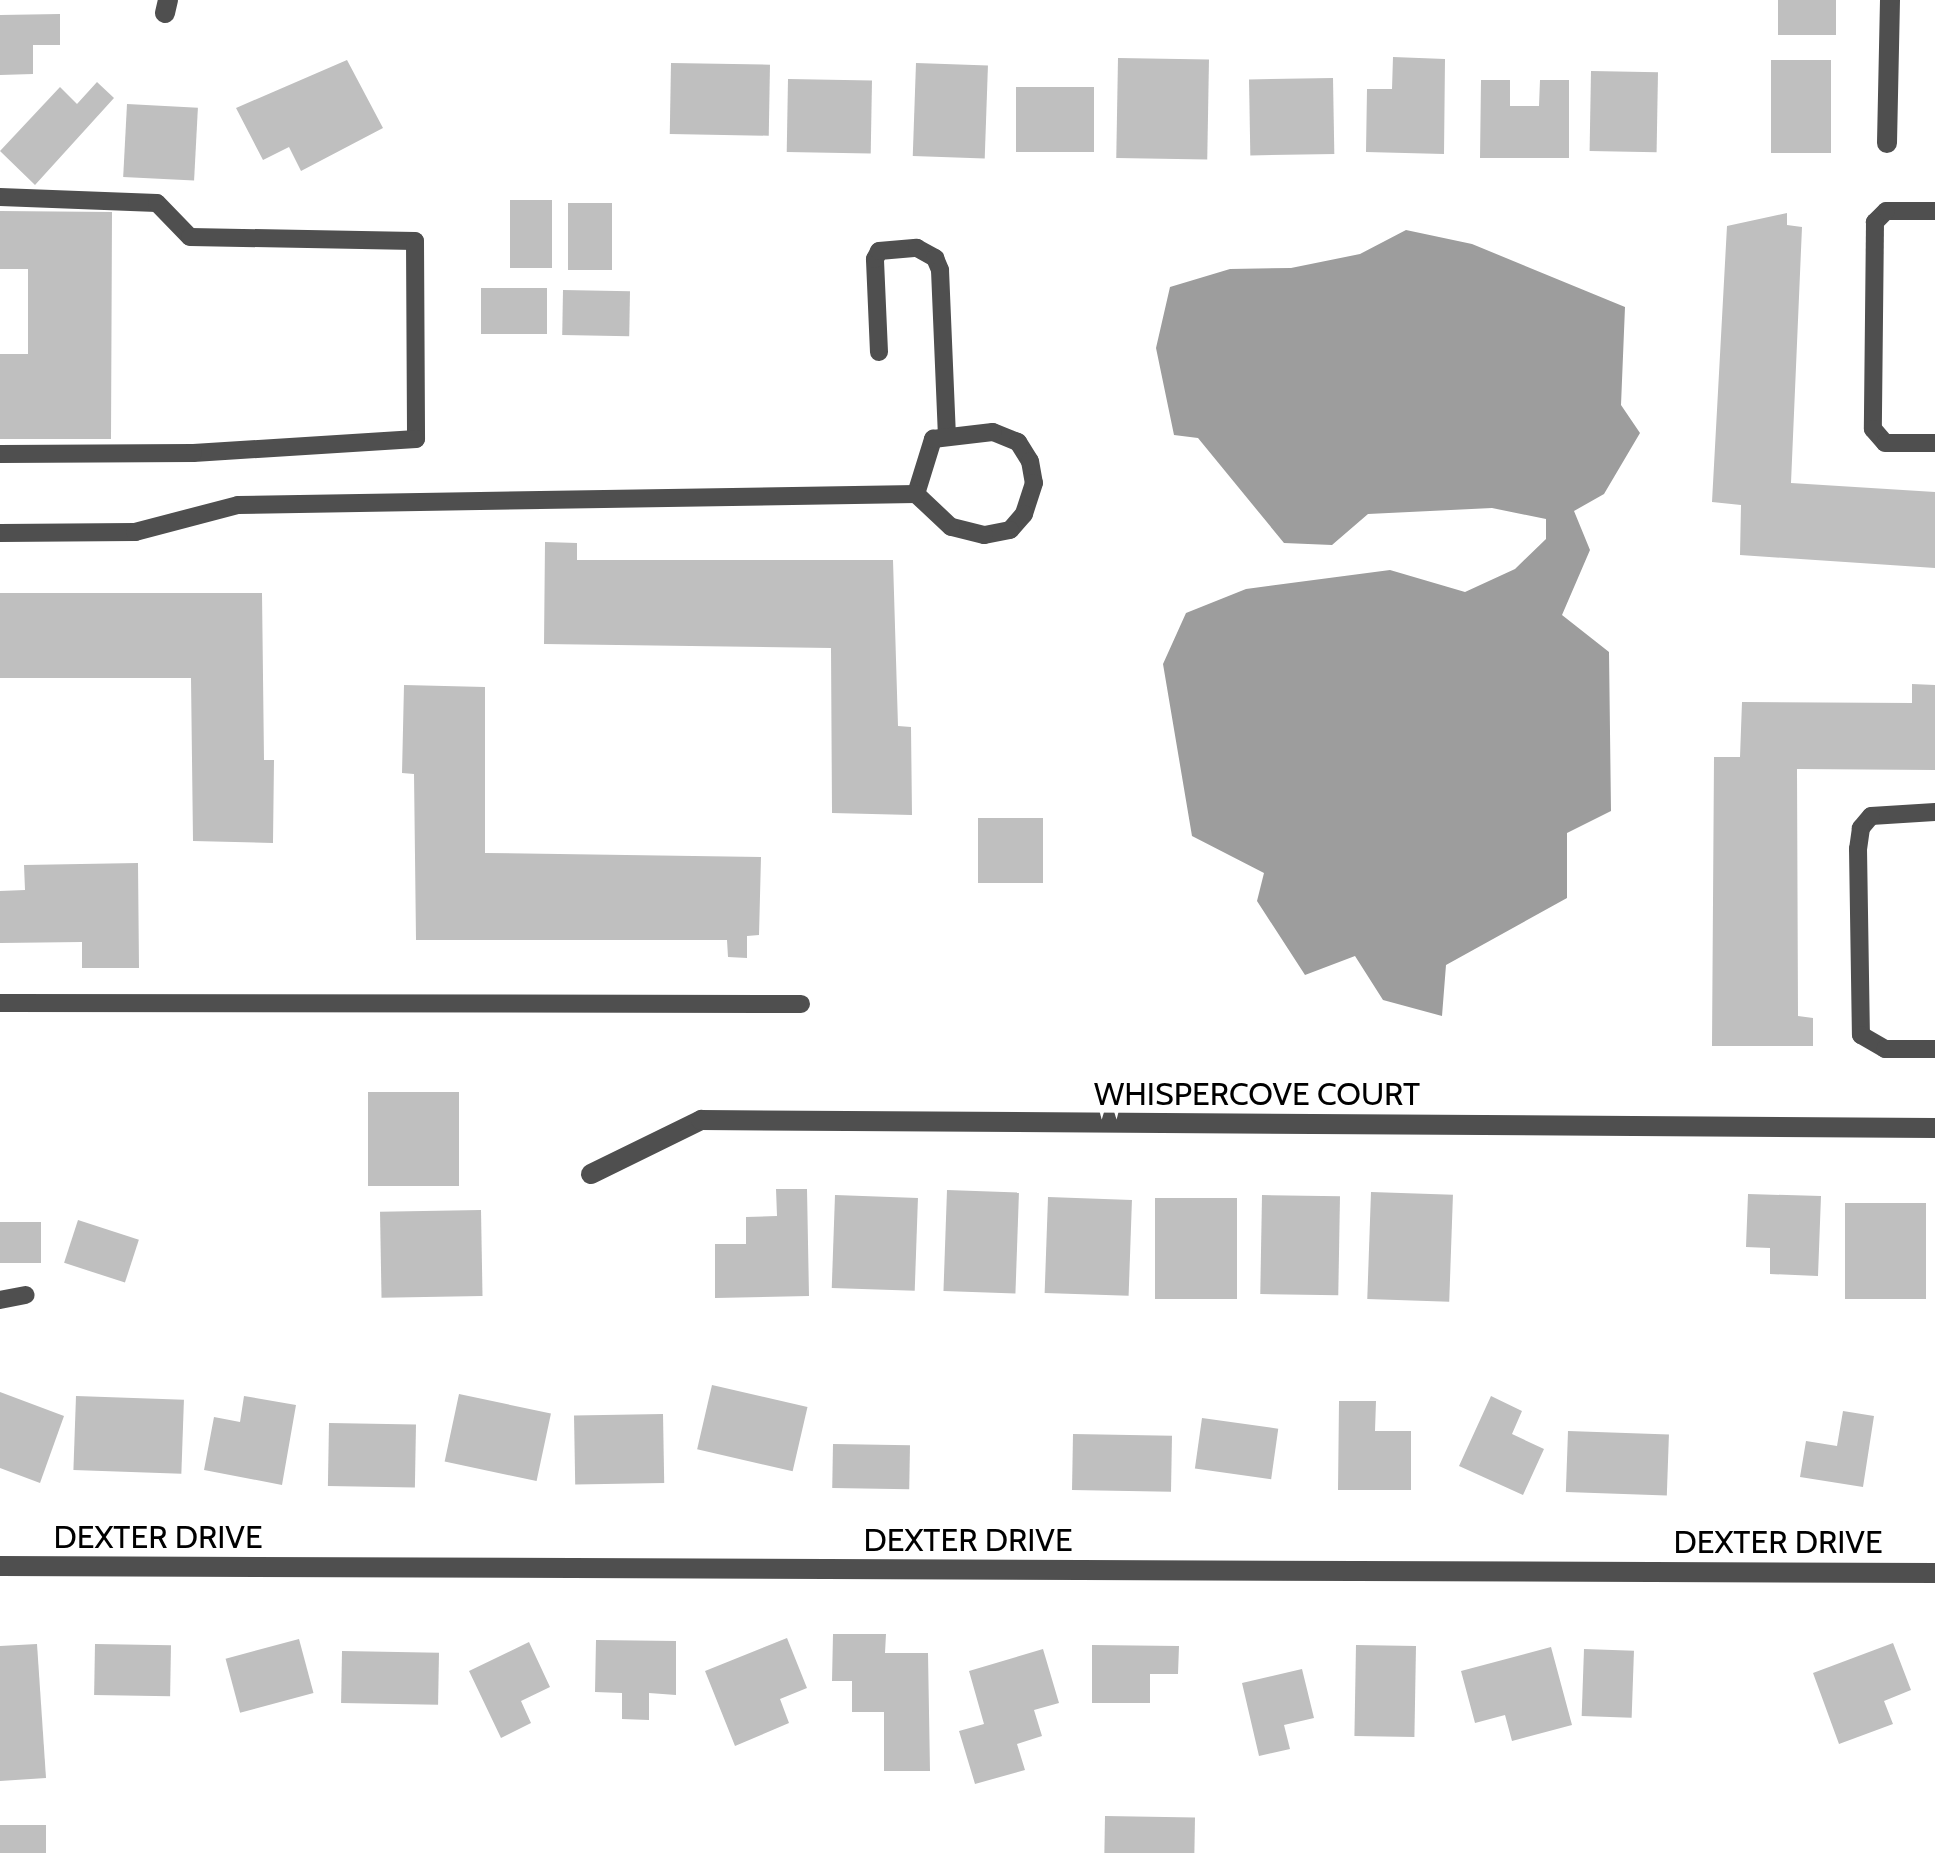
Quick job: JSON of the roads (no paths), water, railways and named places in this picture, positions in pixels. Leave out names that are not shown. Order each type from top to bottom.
[{"type":"street","points":[[1887,143],[1890,0]]},
{"type":"street","name":"WHISPERCOVE COURT","points":[[590,1174],[701,1120],[1935,1128]]},
{"type":"street","name":"DEXTER DRIVE","points":[[0,1566],[1935,1573]]},
{"type":"lane","points":[[0,198],[157,203],[190,238],[416,241],[416,439],[193,453],[0,454]]},
{"type":"lane","points":[[1935,211],[1886,212],[1875,222],[1873,429],[1885,443],[1935,442]]},
{"type":"lane","points":[[879,352],[875,260],[879,251],[917,248],[935,258],[940,270],[947,436]]},
{"type":"lane","points":[[0,533],[135,532],[238,505],[916,494],[951,527],[984,535],[1010,530],[1024,514],[1034,483],[1018,442],[993,432],[947,436],[934,439],[916,494]]},
{"type":"lane","points":[[1935,812],[1871,816],[1860,828],[1858,849],[1860,1034],[1885,1049],[1935,1049]]},
{"type":"lane","points":[[0,1003],[802,1004]]},
{"type":"lane","points":[[0,1300],[26,1295]]}]
